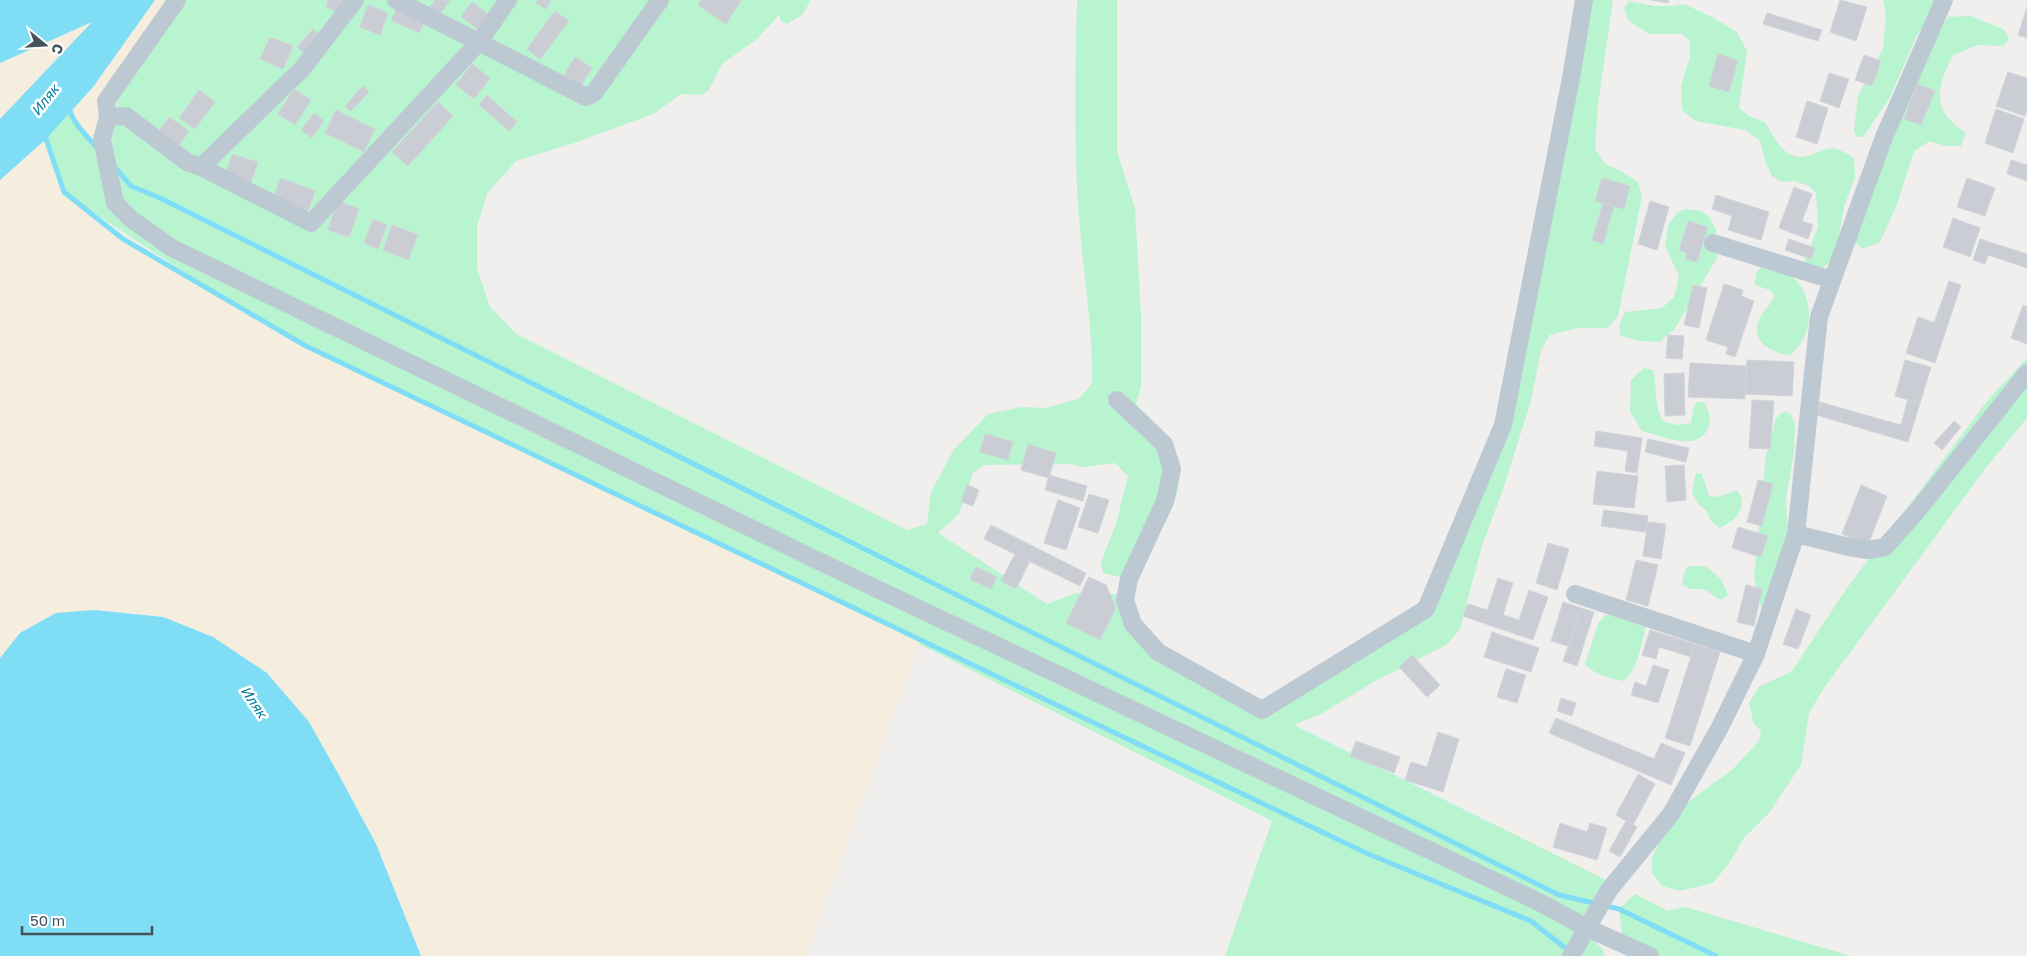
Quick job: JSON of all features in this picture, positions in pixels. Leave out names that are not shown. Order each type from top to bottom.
[{"type":"street","points":[[177,0],[106,101],[108,117],[102,138],[115,203],[132,219],[172,248],[847,575],[1539,902],[1587,928],[1650,956]]},
{"type":"street","points":[[201,167],[302,69],[355,0]]},
{"type":"street","points":[[396,0],[586,97],[594,93],[660,0]]},
{"type":"street","points":[[108,117],[126,116],[187,162],[201,167],[310,223],[479,42],[508,0]]},
{"type":"street","points":[[1117,400],[1164,444],[1172,469],[1165,501],[1128,579],[1125,600],[1133,624],[1158,652],[1262,710],[1426,609],[1503,425],[1571,78],[1584,0]]},
{"type":"street","points":[[1574,950],[1609,890],[1671,814],[1718,729],[1756,654],[1796,534],[1819,317],[1884,137],[1944,0]]},
{"type":"street","points":[[1713,243],[1832,280]]},
{"type":"street","points":[[1796,534],[1848,548],[1867,550],[1885,547],[1917,512],[2027,373]]},
{"type":"street","points":[[1575,594],[1756,654]]},
{"type":"green space","points":[[178,0],[811,0],[802,15],[787,24],[781,21],[779,15],[757,39],[722,64],[709,90],[701,95],[681,94],[653,114],[577,142],[516,161],[488,192],[477,226],[477,268],[490,307],[516,334],[907,530],[927,524],[931,492],[953,451],[988,414],[1021,407],[1045,408],[1078,399],[1092,384],[1091,339],[1078,206],[1075,103],[1077,0],[1117,0],[1117,151],[1135,209],[1141,316],[1141,387],[1136,404],[1164,433],[1176,454],[1179,470],[1174,503],[1158,536],[1129,579],[1103,573],[1101,562],[1116,524],[1128,476],[1115,463],[1084,467],[1070,464],[984,465],[973,473],[959,514],[938,533],[1047,604],[1076,593],[1116,594],[1125,600],[1158,652],[1262,710],[1426,609],[1503,425],[1580,0],[1613,0],[1598,104],[1595,149],[1605,164],[1621,171],[1638,182],[1642,196],[1618,316],[1608,328],[1577,328],[1550,335],[1541,350],[1531,401],[1503,489],[1481,549],[1460,629],[1446,645],[1375,681],[1321,714],[1294,725],[1616,885],[1584,932],[1603,949],[1604,956],[1225,956],[1272,821],[925,647],[346,365],[242,310],[59,190],[46,138],[73,109],[115,143],[112,139],[120,79]]},
{"type":"green space","points":[[1883,0],[1952,0],[1947,9],[1918,33],[1889,99],[1863,137],[1857,137],[1854,131],[1858,96],[1883,49],[1886,16]]},
{"type":"green space","points":[[1629,1],[1654,6],[1684,4],[1712,17],[1737,32],[1747,51],[1739,108],[1749,116],[1766,123],[1777,142],[1793,156],[1807,156],[1833,148],[1854,158],[1855,177],[1844,207],[1836,250],[1827,265],[1818,271],[1804,262],[1818,227],[1816,193],[1809,186],[1795,181],[1782,182],[1772,176],[1760,141],[1745,130],[1696,121],[1682,110],[1681,86],[1690,57],[1690,41],[1682,34],[1649,34],[1629,21],[1624,8]]},
{"type":"green space","points":[[1971,16],[2005,30],[2009,39],[2003,46],[1978,45],[1953,55],[1947,67],[1940,89],[1940,98],[1947,116],[1966,133],[1961,146],[1945,146],[1930,141],[1914,151],[1897,204],[1880,242],[1863,249],[1854,240],[1869,196],[1934,38],[1948,17]]},
{"type":"green space","points":[[1685,209],[1702,211],[1711,219],[1716,231],[1717,258],[1674,330],[1659,342],[1639,341],[1621,336],[1619,325],[1625,312],[1662,308],[1674,297],[1679,276],[1665,246],[1668,225],[1677,213]]},
{"type":"green space","points":[[1763,265],[1789,274],[1798,282],[1808,303],[1808,326],[1798,347],[1790,355],[1768,348],[1759,338],[1757,332],[1757,324],[1761,316],[1775,296],[1770,290],[1755,285],[1756,273]]},
{"type":"green space","points":[[2027,358],[2027,418],[1985,469],[1824,688],[1809,713],[1801,765],[1770,812],[1744,838],[1729,863],[1713,883],[1680,891],[1662,886],[1652,873],[1652,857],[1666,829],[1687,803],[1733,769],[1759,741],[1761,731],[1754,724],[1749,703],[1759,687],[1792,671],[1847,588],[1988,400]]},
{"type":"green space","points":[[1644,368],[1653,370],[1658,410],[1664,422],[1678,425],[1691,423],[1694,406],[1698,402],[1704,402],[1709,411],[1710,421],[1703,436],[1696,440],[1678,441],[1642,431],[1630,411],[1631,380]]},
{"type":"green space","points":[[1785,411],[1791,414],[1795,425],[1794,453],[1786,498],[1789,558],[1762,611],[1754,576],[1766,456],[1776,418]]},
{"type":"green space","points":[[1696,473],[1702,474],[1709,496],[1719,497],[1736,490],[1739,493],[1742,500],[1741,509],[1731,522],[1720,528],[1710,520],[1707,511],[1699,505],[1692,492]]},
{"type":"green space","points":[[1689,566],[1705,566],[1721,579],[1728,595],[1721,600],[1703,589],[1690,589],[1682,584],[1685,570]]},
{"type":"green space","points":[[1605,615],[1615,615],[1645,627],[1640,652],[1635,665],[1632,672],[1623,681],[1598,673],[1585,664],[1598,624]]},
{"type":"green space","points":[[1635,894],[1668,911],[1685,907],[1851,956],[1625,956],[1619,909]]},
{"type":"sand","points":[[155,0],[178,0],[120,79],[112,139],[104,150],[84,133],[70,112],[93,87]]},
{"type":"sand","points":[[93,21],[11,109],[0,119],[0,63]]},
{"type":"sand","points":[[46,139],[64,192],[123,239],[304,345],[920,641],[806,956],[421,956],[376,844],[309,722],[163,617],[94,610],[56,613],[20,633],[0,658],[0,180]]},
{"type":"water","name":"Иляк","points":[[0,0],[155,0],[93,87],[46,139],[0,180],[0,119],[92,22],[0,63]]},
{"type":"water","name":"Иляк","points":[[94,610],[163,617],[213,637],[267,673],[309,722],[340,777],[376,844],[421,956],[0,956],[0,658],[20,633],[56,613]]},
{"type":"building","points":[[328,0],[349,0],[343,14],[326,7]]},
{"type":"building","points":[[435,0],[450,0],[440,14],[430,7]]},
{"type":"building","points":[[538,0],[551,0],[546,9],[536,3]]},
{"type":"building","points":[[701,0],[741,1],[726,24],[698,5]]},
{"type":"building","points":[[1651,0],[1669,0],[1668,3]]},
{"type":"building","points":[[1840,0],[1867,7],[1856,41],[1830,32]]},
{"type":"building","points":[[472,2],[488,14],[478,29],[461,17]]},
{"type":"building","points":[[368,5],[388,13],[380,35],[360,27]]},
{"type":"building","points":[[2027,7],[2027,38],[2018,35]]},
{"type":"building","points":[[397,8],[425,20],[419,33],[391,20]]},
{"type":"building","points":[[555,11],[569,21],[540,59],[527,49]]},
{"type":"building","points":[[1767,13],[1822,30],[1818,41],[1763,24]]},
{"type":"building","points":[[313,29],[322,37],[306,55],[297,47]]},
{"type":"building","points":[[270,37],[293,46],[283,69],[260,59]]},
{"type":"building","points":[[1718,54],[1738,60],[1729,92],[1709,86]]},
{"type":"building","points":[[1864,55],[1881,61],[1872,86],[1855,80]]},
{"type":"building","points":[[575,57],[592,68],[581,86],[564,75]]},
{"type":"building","points":[[472,64],[490,78],[474,99],[456,85]]},
{"type":"building","points":[[2008,72],[2027,78],[2027,110],[2025,116],[1996,106]]},
{"type":"building","points":[[1829,73],[1849,79],[1839,108],[1820,101]]},
{"type":"building","points":[[1917,84],[1935,91],[1921,125],[1904,119]]},
{"type":"building","points":[[363,86],[369,92],[351,111],[345,106]]},
{"type":"building","points":[[294,89],[311,100],[295,125],[278,114]]},
{"type":"building","points":[[199,90],[215,102],[195,129],[179,118]]},
{"type":"building","points":[[487,95],[517,122],[509,131],[479,105]]},
{"type":"building","points":[[1807,101],[1828,108],[1817,144],[1796,137]]},
{"type":"building","points":[[438,102],[453,116],[408,166],[392,152]]},
{"type":"building","points":[[1996,109],[2024,119],[2013,153],[1985,143]]},
{"type":"building","points":[[336,110],[375,129],[364,152],[325,133]]},
{"type":"building","points":[[314,113],[324,121],[312,138],[301,130]]},
{"type":"building","points":[[169,117],[189,131],[177,148],[157,134]]},
{"type":"building","points":[[232,154],[258,162],[250,185],[225,177]]},
{"type":"building","points":[[2011,160],[2027,165],[2027,181],[2007,174]]},
{"type":"building","points":[[281,178],[315,191],[308,211],[273,198]]},
{"type":"building","points":[[1602,178],[1630,186],[1624,209],[1595,201]]},
{"type":"building","points":[[1967,178],[1995,188],[1985,216],[1957,207]]},
{"type":"building","points":[[1794,187],[1812,194],[1802,221],[1813,225],[1808,239],[1779,228]]},
{"type":"building","points":[[1716,195],[1769,212],[1761,240],[1728,230],[1732,216],[1712,209]]},
{"type":"building","points":[[338,201],[359,209],[349,237],[328,230]]},
{"type":"building","points":[[1650,201],[1669,207],[1657,250],[1638,244]]},
{"type":"building","points":[[1603,203],[1614,207],[1603,244],[1592,240]]},
{"type":"building","points":[[1953,218],[1980,228],[1970,257],[1943,247]]},
{"type":"building","points":[[373,219],[387,225],[378,249],[364,243]]},
{"type":"building","points":[[1688,221],[1708,227],[1697,262],[1685,259],[1687,253],[1679,250]]},
{"type":"building","points":[[392,225],[418,235],[408,260],[383,250]]},
{"type":"building","points":[[1789,239],[1815,248],[1811,259],[1785,250]]},
{"type":"building","points":[[1980,239],[2027,254],[2027,268],[1988,255],[1985,264],[1973,260]]},
{"type":"building","points":[[1949,281],[1961,285],[1947,327],[1934,323]]},
{"type":"building","points":[[1724,284],[1743,290],[1741,296],[1754,301],[1735,357],[1726,354],[1728,347],[1706,340]]},
{"type":"building","points":[[1693,285],[1707,288],[1699,328],[1684,325]]},
{"type":"building","points":[[2023,305],[2027,307],[2027,344],[2011,338]]},
{"type":"building","points":[[1918,317],[1947,327],[1935,363],[1906,353]]},
{"type":"building","points":[[1668,335],[1684,336],[1682,359],[1666,358]]},
{"type":"building","points":[[1747,360],[1794,362],[1792,396],[1745,394]]},
{"type":"building","points":[[1905,360],[1931,367],[1920,403],[1895,396]]},
{"type":"building","points":[[1690,363],[1746,366],[1745,399],[1688,397]]},
{"type":"building","points":[[1684,373],[1685,415],[1665,416],[1664,374]]},
{"type":"building","points":[[1908,399],[1920,403],[1908,442],[1840,422],[1844,409],[1901,425]]},
{"type":"building","points":[[1752,400],[1774,401],[1770,449],[1749,448]]},
{"type":"building","points":[[1820,402],[1844,409],[1840,422],[1817,415]]},
{"type":"building","points":[[1954,421],[1961,427],[1942,450],[1934,443]]},
{"type":"building","points":[[1596,431],[1642,438],[1637,473],[1625,471],[1628,451],[1594,446]]},
{"type":"building","points":[[985,434],[1013,442],[1008,460],[980,452]]},
{"type":"building","points":[[1648,439],[1689,448],[1686,462],[1645,452]]},
{"type":"building","points":[[1028,444],[1056,453],[1049,478],[1021,470]]},
{"type":"building","points":[[1684,465],[1686,500],[1667,502],[1665,466]]},
{"type":"building","points":[[1597,471],[1638,476],[1634,508],[1593,504]]},
{"type":"building","points":[[1049,475],[1087,486],[1083,501],[1045,490]]},
{"type":"building","points":[[1758,480],[1773,484],[1762,526],[1747,522]]},
{"type":"building","points":[[967,485],[979,490],[973,506],[961,502]]},
{"type":"building","points":[[1861,485],[1887,496],[1868,545],[1842,534]]},
{"type":"building","points":[[1089,494],[1109,500],[1098,533],[1078,527]]},
{"type":"building","points":[[1058,500],[1080,508],[1066,550],[1044,543]]},
{"type":"building","points":[[1604,510],[1648,516],[1646,532],[1601,526]]},
{"type":"building","points":[[1648,522],[1666,524],[1661,559],[1643,556]]},
{"type":"building","points":[[991,525],[1086,573],[1080,586],[984,539]]},
{"type":"building","points":[[1738,527],[1768,536],[1761,557],[1732,548]]},
{"type":"building","points":[[1548,543],[1569,549],[1557,590],[1536,583]]},
{"type":"building","points":[[1015,554],[1030,561],[1016,589],[1001,581]]},
{"type":"building","points":[[1636,560],[1658,565],[1648,606],[1626,600]]},
{"type":"building","points":[[976,567],[997,577],[991,589],[970,579]]},
{"type":"building","points":[[1089,577],[1106,585],[1116,608],[1100,640],[1066,623]]},
{"type":"building","points":[[1498,578],[1513,583],[1503,615],[1519,620],[1529,590],[1548,597],[1533,640],[1483,623]]},
{"type":"building","points":[[1746,585],[1762,589],[1754,626],[1737,622]]},
{"type":"building","points":[[1563,602],[1581,608],[1568,646],[1551,641]]},
{"type":"building","points":[[1468,604],[1487,610],[1483,623],[1463,616]]},
{"type":"building","points":[[1581,608],[1594,612],[1577,666],[1563,661]]},
{"type":"building","points":[[1796,609],[1811,615],[1798,649],[1783,644]]},
{"type":"building","points":[[1650,630],[1695,644],[1691,657],[1659,647],[1656,659],[1642,655]]},
{"type":"building","points":[[1492,632],[1539,648],[1531,672],[1484,657]]},
{"type":"building","points":[[1695,644],[1720,652],[1690,746],[1665,738]]},
{"type":"building","points":[[1412,655],[1440,685],[1427,697],[1399,667]]},
{"type":"building","points":[[1653,665],[1669,670],[1658,703],[1631,695],[1635,682],[1646,686]]},
{"type":"building","points":[[1506,669],[1526,675],[1517,703],[1497,697]]},
{"type":"building","points":[[1561,698],[1576,703],[1572,716],[1557,711]]},
{"type":"building","points":[[1556,718],[1654,759],[1661,743],[1685,753],[1671,785],[1549,733]]},
{"type":"building","points":[[1438,732],[1459,739],[1443,792],[1405,780],[1411,762],[1427,767]]},
{"type":"building","points":[[1356,741],[1400,757],[1394,773],[1350,756]]},
{"type":"building","points":[[1638,774],[1655,784],[1633,825],[1616,815]]},
{"type":"building","points":[[1626,821],[1637,827],[1620,857],[1609,851]]},
{"type":"building","points":[[1560,823],[1587,832],[1590,823],[1607,828],[1597,860],[1553,847]]},
{"type":"waterway","points":[[69,107],[73,119],[98,149]]},
{"type":"waterway","points":[[46,133],[46,139],[64,192],[123,239],[304,345],[1366,853],[1531,921],[1569,951]]},
{"type":"waterway","points":[[114,166],[131,186],[160,198],[1559,895],[1619,909],[1716,956]]}]
